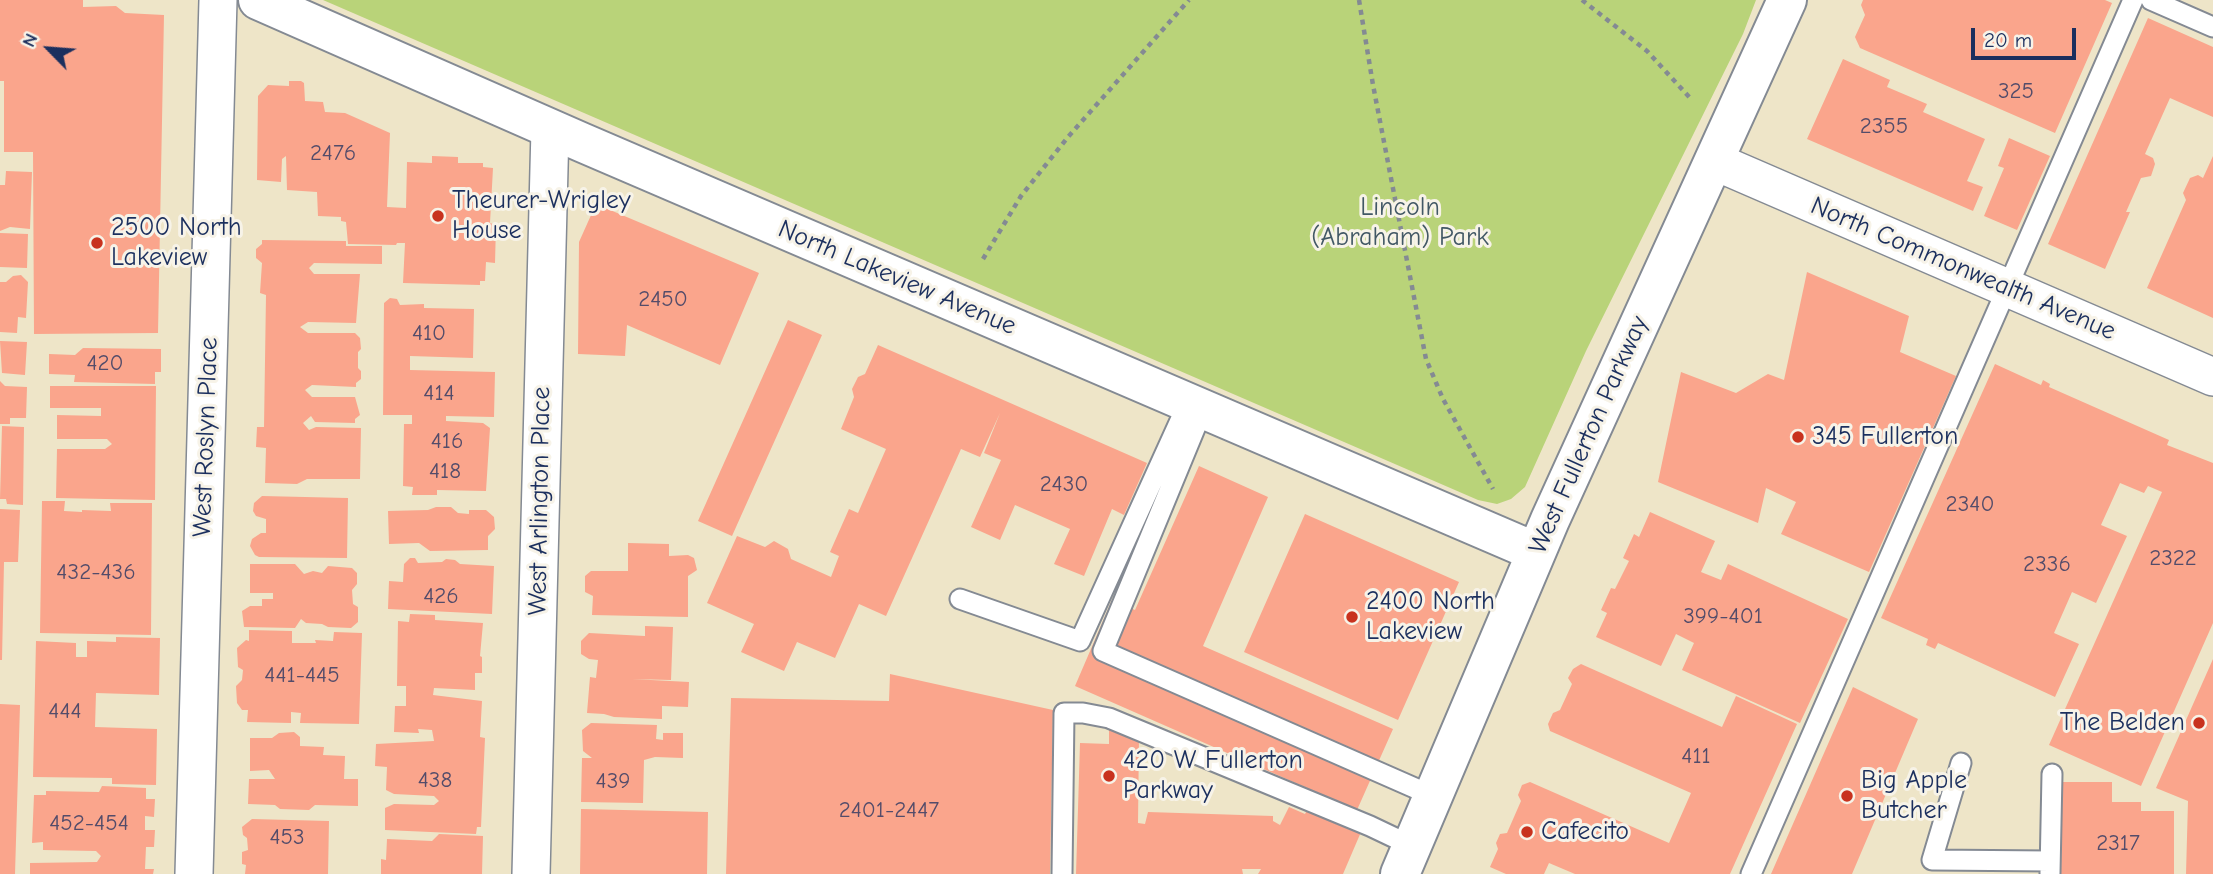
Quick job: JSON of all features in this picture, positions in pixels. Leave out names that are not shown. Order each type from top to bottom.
[{"type":"main road","name":"North Lakeview Avenue","points":[[258,0],[550,129],[1536,552]]},
{"type":"main road","name":"West Fullerton Parkway","points":[[1406,860],[1536,552],[1787,0]]},
{"type":"street","name":"West Roslyn Place","points":[[194,874],[218,0]]},
{"type":"street","name":"West Arlington Place","points":[[531,874],[550,129]]},
{"type":"street","name":"North Commonwealth Avenue","points":[[1714,161],[2213,377]]},
{"type":"lane","points":[[1751,874],[2133,0]]},
{"type":"lane","points":[[2151,0],[2213,27]]},
{"type":"lane","points":[[960,599],[1080,641],[1196,406]]},
{"type":"lane","points":[[1196,406],[1103,652],[1433,796]]},
{"type":"lane","points":[[1062,874],[1064,713],[1109,718],[1370,826],[1406,860]]},
{"type":"lane","points":[[1961,763],[1932,860],[2050,868],[2052,774]]},
{"type":"path","points":[[983,260],[1021,197],[1068,138],[1189,0]]},
{"type":"path","points":[[1359,0],[1426,359],[1443,399],[1493,489]]},
{"type":"path","points":[[1582,0],[1647,51],[1690,99]]},
{"type":"green space","name":"Lincoln (Abraham) Park","points":[[323,0],[1756,0],[1743,34],[1586,351],[1525,487],[1511,499],[1497,504],[1478,500]]},
{"type":"building","name":"2500 North Lakeview","points":[[0,0],[83,0],[83,7],[116,6],[125,13],[164,15],[158,333],[34,334],[33,152],[4,152],[4,81],[0,81]]},
{"type":"building","points":[[1863,0],[2105,0],[2112,3],[2055,133],[1860,48],[1855,37],[1865,15],[1861,5]]},
{"type":"building","points":[[2148,18],[2213,47],[2213,117],[2170,98],[2145,154],[2153,158],[2155,164],[2151,176],[2141,178],[2126,212],[2130,212],[2105,269],[2048,244]]},
{"type":"building","points":[[1843,59],[1890,80],[1887,87],[1927,104],[1923,112],[1985,139],[1967,181],[1983,187],[1973,211],[1807,139]]},
{"type":"building","points":[[289,81],[304,83],[305,101],[323,102],[325,112],[345,113],[390,133],[387,207],[406,208],[407,162],[432,163],[432,156],[458,157],[458,163],[483,163],[483,167],[493,168],[490,223],[496,225],[495,263],[486,262],[485,281],[480,281],[480,285],[403,283],[405,243],[348,244],[346,222],[341,221],[341,217],[318,216],[317,192],[287,190],[286,156],[282,159],[281,182],[257,180],[258,96],[268,85],[289,86]]},
{"type":"building","points":[[2009,138],[2050,156],[2017,230],[1984,216],[2004,168],[1998,166]]},
{"type":"building","points":[[2213,156],[2213,318],[2147,288],[2186,200],[2183,193],[2190,178],[2198,175],[2203,178]]},
{"type":"building","points":[[6,171],[32,172],[30,229],[10,227],[0,231],[0,185],[5,185]]},
{"type":"building","points":[[596,204],[759,273],[720,365],[627,325],[625,356],[578,354],[579,242]]},
{"type":"building","points":[[0,233],[28,234],[27,268],[0,267]]},
{"type":"building","points":[[262,240],[346,241],[346,246],[382,246],[382,264],[314,263],[309,268],[314,274],[360,274],[356,323],[308,322],[300,327],[308,333],[355,333],[360,338],[358,368],[361,371],[361,379],[356,383],[356,387],[312,385],[305,390],[312,397],[355,397],[360,415],[355,419],[355,423],[315,422],[311,416],[303,423],[309,430],[316,427],[361,428],[360,479],[307,479],[297,484],[265,483],[266,448],[256,447],[257,427],[264,427],[266,295],[260,293],[262,263],[256,258],[256,249],[262,244]]},
{"type":"building","name":"345 Fullerton","points":[[1807,272],[1909,316],[1900,352],[1956,376],[1869,572],[1781,534],[1796,502],[1766,488],[1758,523],[1658,482],[1681,372],[1736,393],[1768,374],[1784,380]]},
{"type":"building","points":[[21,275],[28,282],[26,318],[18,317],[17,333],[0,332],[0,282]]},
{"type":"building","points":[[390,298],[397,299],[400,305],[424,304],[424,308],[474,309],[473,358],[410,356],[410,370],[495,372],[494,417],[446,416],[446,421],[483,423],[490,428],[486,491],[437,490],[437,495],[412,495],[413,487],[403,486],[404,424],[412,424],[412,415],[383,415],[384,303]]},
{"type":"building","points":[[788,320],[822,335],[732,536],[698,521]]},
{"type":"building","points":[[0,341],[27,342],[25,375],[2,373]]},
{"type":"building","points":[[878,345],[1147,463],[1124,515],[1112,509],[1084,576],[1054,564],[1070,529],[1015,505],[1000,540],[971,527],[1001,460],[984,453],[1000,413],[980,457],[961,449],[886,616],[859,604],[835,658],[797,642],[784,671],[741,652],[754,624],[707,603],[737,536],[765,547],[774,541],[788,549],[791,559],[831,577],[839,556],[830,552],[849,509],[858,513],[886,449],[841,429],[854,397],[852,389],[858,377],[865,374]]},
{"type":"building","points":[[83,348],[161,349],[161,372],[155,372],[155,384],[74,382],[75,375],[49,374],[49,354],[75,355]]},
{"type":"building","points":[[1995,364],[2041,385],[2043,380],[2050,384],[2049,387],[2169,440],[2167,445],[2213,463],[2213,623],[2141,786],[2049,745],[2162,492],[2148,486],[2144,493],[2120,483],[2101,525],[2127,536],[2096,603],[2072,592],[2054,633],[2079,644],[2055,697],[1938,643],[1935,649],[1926,645],[1928,639],[1881,618]]},
{"type":"building","points":[[0,381],[5,386],[27,387],[26,418],[10,418],[10,424],[0,424]]},
{"type":"building","points":[[50,386],[156,386],[155,500],[56,498],[57,449],[105,449],[112,444],[107,439],[57,439],[57,415],[101,416],[101,408],[50,408]]},
{"type":"building","points":[[2,426],[24,427],[23,505],[7,504],[6,499],[0,499]]},
{"type":"building","points":[[1199,466],[1268,497],[1203,646],[1393,729],[1357,810],[1075,686],[1112,600],[1135,610]]},
{"type":"building","points":[[262,496],[348,498],[347,558],[255,555],[250,546],[252,539],[266,533],[266,519],[256,516],[253,511],[254,503]]},
{"type":"building","points":[[42,501],[65,501],[64,511],[82,512],[111,511],[110,503],[152,503],[151,635],[40,633]]},
{"type":"building","points":[[451,507],[458,513],[469,514],[469,510],[486,510],[494,517],[495,529],[488,536],[488,550],[430,551],[419,543],[389,544],[388,511],[428,510]]},
{"type":"building","points":[[0,509],[20,510],[18,562],[4,562],[2,660],[0,660]]},
{"type":"building","points":[[1650,512],[1715,541],[1701,572],[1721,580],[1728,564],[1848,619],[1800,723],[1682,670],[1694,643],[1676,634],[1661,666],[1596,637],[1607,613],[1601,610],[1611,588],[1615,589],[1629,561],[1623,558],[1634,534],[1639,537]]},
{"type":"building","name":"2400 North Lakeview","points":[[1305,514],[1459,582],[1398,720],[1244,652]]},
{"type":"building","points":[[628,543],[669,544],[669,556],[688,555],[694,558],[697,570],[688,576],[688,617],[592,615],[593,596],[585,592],[585,576],[591,571],[628,571]]},
{"type":"building","points":[[410,558],[415,558],[418,563],[442,562],[446,559],[460,564],[494,566],[492,614],[388,609],[389,581],[403,582],[404,564]]},
{"type":"building","points":[[250,564],[295,564],[304,574],[313,571],[322,573],[328,566],[352,568],[357,573],[357,584],[352,590],[353,604],[358,607],[358,622],[351,628],[328,627],[306,623],[301,619],[295,628],[244,627],[242,611],[250,606],[262,606],[262,599],[273,599],[273,593],[250,593]]},
{"type":"building","points":[[410,614],[435,615],[435,620],[483,623],[480,656],[482,673],[475,673],[475,690],[434,688],[433,695],[482,701],[480,737],[485,738],[481,827],[477,827],[476,834],[385,830],[385,808],[394,804],[434,805],[439,801],[434,796],[394,794],[386,790],[387,767],[375,766],[376,744],[434,741],[432,730],[418,729],[419,733],[394,732],[395,706],[406,706],[406,686],[397,686],[398,621],[409,622]]},
{"type":"building","points":[[645,626],[673,627],[671,680],[632,679],[689,682],[688,707],[662,706],[662,719],[587,713],[590,677],[596,678],[598,660],[581,654],[581,641],[589,633],[645,636]]},
{"type":"building","points":[[249,630],[292,631],[292,643],[333,641],[334,632],[362,633],[359,724],[300,723],[301,713],[291,712],[291,723],[247,722],[248,710],[242,710],[237,703],[236,686],[242,680],[243,670],[238,667],[237,648],[246,640],[249,641]]},
{"type":"building","points":[[116,637],[160,638],[159,695],[96,693],[95,727],[157,729],[156,785],[112,784],[112,778],[33,777],[36,641],[76,643],[76,657],[87,657],[87,641],[116,642]]},
{"type":"building","name":"The Belden","points":[[2213,659],[2213,874],[2186,874],[2188,801],[2156,788]]},
{"type":"building","points":[[1581,664],[1722,727],[1736,696],[1797,724],[1730,874],[1575,874],[1549,863],[1544,874],[1506,874],[1490,867],[1498,849],[1496,843],[1500,834],[1507,833],[1521,801],[1518,795],[1522,785],[1530,782],[1669,843],[1691,793],[1550,731],[1548,724],[1553,713],[1560,710],[1572,684],[1568,678],[1573,669]]},
{"type":"building","points":[[890,674],[1053,710],[1050,874],[726,874],[731,698],[889,701]]},
{"type":"building","points":[[1853,687],[1918,719],[1852,874],[1771,874]]},
{"type":"building","points":[[0,704],[20,705],[15,874],[0,874]]},
{"type":"building","points":[[591,723],[657,725],[656,739],[663,740],[663,733],[683,733],[683,758],[655,757],[644,760],[643,803],[581,802],[582,758],[592,758],[583,751],[582,730]]},
{"type":"building","name":"420 W Fullerton Parkway","points":[[1109,727],[1139,737],[1138,823],[1145,824],[1148,812],[1273,816],[1273,821],[1280,825],[1289,807],[1305,814],[1308,808],[1361,832],[1343,874],[1258,874],[1261,869],[1242,869],[1243,874],[1076,874],[1080,743],[1109,744]]},
{"type":"building","points":[[294,732],[300,737],[300,746],[324,747],[323,755],[345,756],[344,779],[358,779],[358,806],[315,805],[309,810],[248,804],[249,779],[275,779],[269,770],[250,771],[250,738],[272,738],[279,733]]},
{"type":"building","points":[[2062,782],[2112,782],[2112,802],[2141,802],[2141,811],[2174,811],[2174,874],[2061,874]]},
{"type":"building","points":[[102,786],[146,788],[146,799],[155,799],[154,817],[145,816],[145,830],[155,830],[154,847],[146,847],[145,869],[154,869],[153,874],[30,874],[30,863],[97,862],[101,856],[96,851],[43,850],[43,842],[32,843],[34,795],[46,795],[46,791],[99,792]]},
{"type":"building","points":[[581,809],[708,812],[707,874],[580,874]]},
{"type":"building","points":[[252,819],[329,821],[328,874],[245,874],[246,865],[242,864],[242,852],[248,850],[242,827]]},
{"type":"building","points":[[439,834],[483,836],[482,874],[381,874],[381,859],[386,860],[387,839],[432,841]]},
{"type":"place","name":"Theurer-Wrigley House","points":[[438,216]]},
{"type":"place","name":"2500 North Lakeview","points":[[97,243]]},
{"type":"place","name":"345 Fullerton","points":[[1798,437]]},
{"type":"place","name":"2400 North Lakeview","points":[[1352,617]]},
{"type":"place","name":"The Belden","points":[[2199,723]]},
{"type":"place","name":"420 W Fullerton Parkway","points":[[1109,776]]},
{"type":"place","name":"Big Apple Butcher","points":[[1847,796]]},
{"type":"place","name":"Cafecito","points":[[1527,832]]}]
